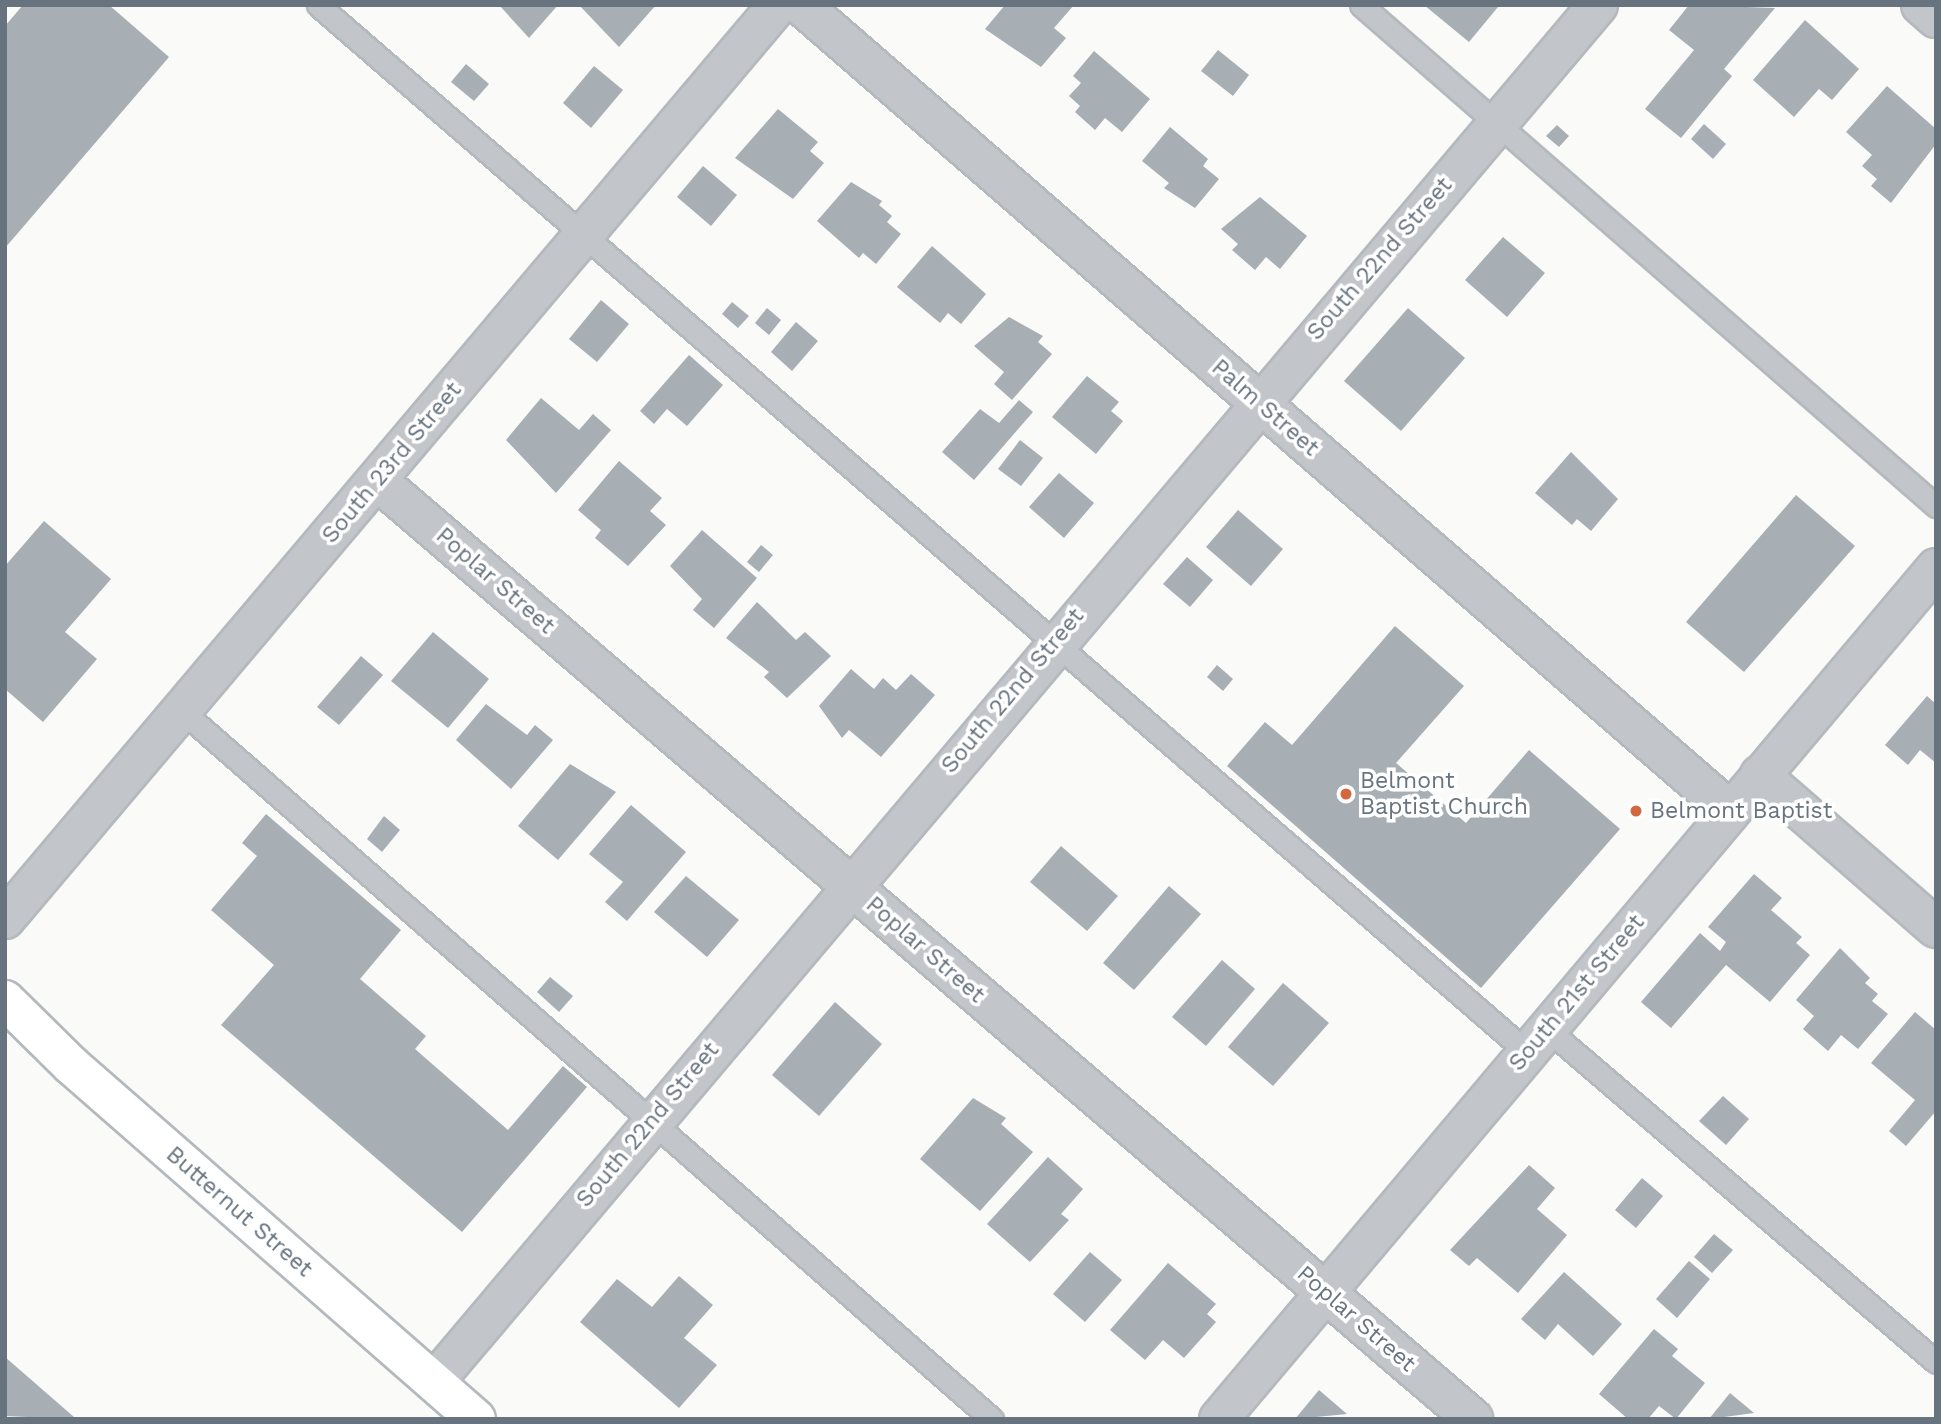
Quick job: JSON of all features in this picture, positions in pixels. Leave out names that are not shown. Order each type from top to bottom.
[{"type":"street","name":"South 23rd Street","points":[[5,919],[778,5]]},
{"type":"street","name":"Palm Street","points":[[801,5],[1729,810]]},
{"type":"street","name":"South 22nd Street","points":[[434,1382],[1258,402],[1598,5]]},
{"type":"street","points":[[1921,5],[1936,18]]},
{"type":"street","name":"Poplar Street","points":[[378,481],[1473,1419]]},
{"type":"street","name":"South 21st Street","points":[[1219,1419],[1729,810],[1936,568]]},
{"type":"street","points":[[1760,775],[1936,928]]},
{"type":"street","name":"Butternut Street","points":[[5,1000],[71,1065],[476,1419]]},
{"type":"lane","points":[[318,5],[585,233],[1054,644],[1537,1041],[1936,1362]]},
{"type":"lane","points":[[1361,5],[1936,506]]},
{"type":"lane","points":[[182,711],[650,1124],[992,1419]]},
{"type":"building","points":[[23,5],[109,5],[169,57],[5,248],[5,26]]},
{"type":"building","points":[[499,5],[558,5],[529,38]]},
{"type":"building","points":[[579,5],[656,5],[619,47]]},
{"type":"building","points":[[1005,5],[1074,5],[1054,28],[1066,38],[1041,67],[985,29]]},
{"type":"building","points":[[1424,5],[1496,5],[1498,7],[1469,42]]},
{"type":"building","points":[[1689,5],[1775,8],[1724,69],[1732,76],[1681,138],[1645,109],[1694,50],[1669,30]]},
{"type":"building","points":[[1805,20],[1859,69],[1832,100],[1819,89],[1794,117],[1753,80]]},
{"type":"building","points":[[1218,50],[1249,75],[1233,96],[1201,71]]},
{"type":"building","points":[[1094,51],[1150,99],[1122,132],[1105,118],[1095,130],[1075,112],[1080,106],[1069,96],[1081,83],[1073,76]]},
{"type":"building","points":[[466,64],[489,84],[474,101],[451,82]]},
{"type":"building","points":[[594,66],[623,90],[591,128],[563,103]]},
{"type":"building","points":[[1887,86],[1936,129],[1936,144],[1891,203],[1871,186],[1877,179],[1862,166],[1872,155],[1846,132]]},
{"type":"building","points":[[778,109],[818,142],[810,151],[824,163],[793,199],[735,158]]},
{"type":"building","points":[[1704,124],[1726,144],[1713,159],[1691,139]]},
{"type":"building","points":[[1557,125],[1569,136],[1559,147],[1546,136]]},
{"type":"building","points":[[1170,127],[1208,159],[1203,166],[1219,179],[1195,208],[1164,188],[1169,183],[1142,161]]},
{"type":"building","points":[[703,166],[737,195],[711,226],[677,197]]},
{"type":"building","points":[[851,182],[882,201],[879,205],[892,216],[887,222],[901,234],[876,264],[863,253],[859,258],[817,221]]},
{"type":"building","points":[[1260,197],[1307,236],[1280,269],[1266,257],[1255,270],[1232,250],[1238,244],[1221,229]]},
{"type":"building","points":[[1503,237],[1545,273],[1507,317],[1465,280]]},
{"type":"building","points":[[932,246],[986,294],[961,324],[948,313],[940,323],[897,287]]},
{"type":"building","points":[[601,300],[629,324],[597,362],[569,339]]},
{"type":"building","points":[[732,302],[749,316],[738,328],[722,314]]},
{"type":"building","points":[[767,308],[781,320],[769,335],[755,323]]},
{"type":"building","points":[[1408,308],[1465,358],[1401,431],[1344,381]]},
{"type":"building","points":[[1009,317],[1043,336],[1038,342],[1052,354],[1012,400],[994,384],[1004,372],[974,346]]},
{"type":"building","points":[[796,322],[818,341],[792,371],[771,352]]},
{"type":"building","points":[[689,355],[723,385],[687,426],[667,409],[654,424],[640,411]]},
{"type":"building","points":[[1087,376],[1119,402],[1111,411],[1123,421],[1096,454],[1052,417]]},
{"type":"building","points":[[541,398],[579,430],[593,414],[611,430],[556,493],[506,440]]},
{"type":"building","points":[[1019,400],[1033,412],[974,480],[942,452],[980,409],[999,423]]},
{"type":"building","points":[[1020,440],[1043,458],[1021,486],[998,469]]},
{"type":"building","points":[[1571,452],[1618,499],[1591,531],[1577,519],[1572,525],[1535,493]]},
{"type":"building","points":[[619,461],[662,498],[650,511],[666,525],[628,566],[595,538],[601,530],[578,510]]},
{"type":"building","points":[[1059,473],[1094,503],[1064,538],[1029,507]]},
{"type":"building","points":[[1796,495],[1855,546],[1744,672],[1686,622]]},
{"type":"building","points":[[1238,510],[1283,549],[1251,586],[1206,547]]},
{"type":"building","points":[[44,521],[111,579],[65,632],[97,659],[43,722],[5,689],[5,566]]},
{"type":"building","points":[[702,530],[757,578],[714,628],[693,610],[702,599],[670,566]]},
{"type":"building","points":[[761,545],[773,555],[759,572],[747,562]]},
{"type":"building","points":[[1187,557],[1213,580],[1190,607],[1163,584]]},
{"type":"building","points":[[757,602],[796,640],[805,632],[831,656],[787,698],[764,677],[769,672],[726,638]]},
{"type":"building","name":"Belmont Baptist Church","points":[[1395,626],[1464,686],[1396,763],[1466,823],[1529,750],[1620,829],[1481,988],[1227,766],[1265,722],[1292,745]]},
{"type":"building","points":[[433,632],[489,679],[448,728],[391,681]]},
{"type":"building","points":[[361,656],[383,675],[339,725],[317,707]]},
{"type":"building","points":[[1217,665],[1233,679],[1223,691],[1207,677]]},
{"type":"building","points":[[851,669],[874,689],[883,678],[896,690],[911,674],[935,695],[881,757],[849,730],[842,738],[819,706]]},
{"type":"building","points":[[1927,696],[1936,704],[1936,763],[1920,750],[1908,765],[1885,745]]},
{"type":"building","points":[[486,704],[527,735],[535,725],[553,740],[511,789],[456,740]]},
{"type":"building","points":[[570,764],[616,792],[558,860],[518,826]]},
{"type":"building","points":[[631,805],[686,852],[627,921],[605,902],[623,882],[589,854]]},
{"type":"building","points":[[266,814],[401,930],[360,979],[426,1036],[415,1049],[508,1130],[563,1066],[587,1087],[462,1232],[221,1025],[274,965],[211,910],[257,856],[242,843]]},
{"type":"building","points":[[384,816],[400,830],[382,852],[367,839]]},
{"type":"building","points":[[1061,846],[1118,896],[1087,931],[1030,882]]},
{"type":"building","points":[[1754,874],[1782,898],[1771,910],[1802,937],[1796,943],[1810,955],[1770,1002],[1726,965],[1671,1028],[1641,1002],[1700,933],[1720,951],[1726,942],[1708,927]]},
{"type":"building","points":[[686,876],[739,920],[707,957],[654,912]]},
{"type":"building","points":[[1169,886],[1201,914],[1134,990],[1103,963]]},
{"type":"building","points":[[1840,948],[1870,978],[1865,983],[1878,994],[1872,1001],[1888,1014],[1858,1049],[1841,1035],[1828,1051],[1803,1029],[1814,1016],[1796,1000]]},
{"type":"building","points":[[1222,960],[1255,989],[1206,1046],[1172,1017]]},
{"type":"building","points":[[550,977],[573,996],[559,1012],[537,992]]},
{"type":"building","points":[[1283,983],[1329,1023],[1273,1086],[1228,1047]]},
{"type":"building","points":[[835,1002],[882,1044],[819,1116],[772,1075]]},
{"type":"building","points":[[1915,1012],[1936,1030],[1936,1111],[1906,1146],[1889,1131],[1915,1100],[1871,1063]]},
{"type":"building","points":[[1723,1096],[1749,1119],[1726,1145],[1699,1121]]},
{"type":"building","points":[[973,1098],[1006,1118],[1001,1124],[1033,1152],[980,1211],[920,1159]]},
{"type":"building","points":[[1048,1157],[1083,1189],[1061,1214],[1069,1220],[1030,1262],[987,1224]]},
{"type":"building","points":[[1529,1165],[1555,1188],[1537,1209],[1567,1235],[1518,1293],[1477,1258],[1469,1266],[1450,1250]]},
{"type":"building","points":[[1642,1178],[1663,1196],[1636,1228],[1615,1210]]},
{"type":"building","points":[[1714,1234],[1733,1250],[1712,1273],[1694,1257]]},
{"type":"building","points":[[1090,1252],[1122,1280],[1085,1322],[1053,1294]]},
{"type":"building","points":[[1689,1261],[1710,1279],[1677,1318],[1656,1299]]},
{"type":"building","points":[[1168,1263],[1216,1304],[1207,1314],[1216,1322],[1184,1358],[1163,1340],[1145,1360],[1110,1330]]},
{"type":"building","points":[[1564,1272],[1622,1324],[1593,1356],[1558,1324],[1545,1340],[1521,1319]]},
{"type":"building","points":[[679,1276],[713,1305],[684,1338],[717,1365],[679,1408],[580,1322],[617,1279],[652,1307]]},
{"type":"building","points":[[1654,1329],[1678,1349],[1672,1356],[1705,1383],[1676,1419],[1659,1406],[1648,1419],[1628,1419],[1599,1394]]},
{"type":"building","points":[[5,1357],[74,1417],[5,1416]]},
{"type":"building","points":[[1319,1390],[1347,1414],[1295,1419]]},
{"type":"building","points":[[1730,1393],[1754,1413],[1709,1419]]},
{"type":"place","name":"Belmont Baptist Church","points":[[1346,794]]},
{"type":"place","name":"Belmont Baptist","points":[[1636,811]]}]
